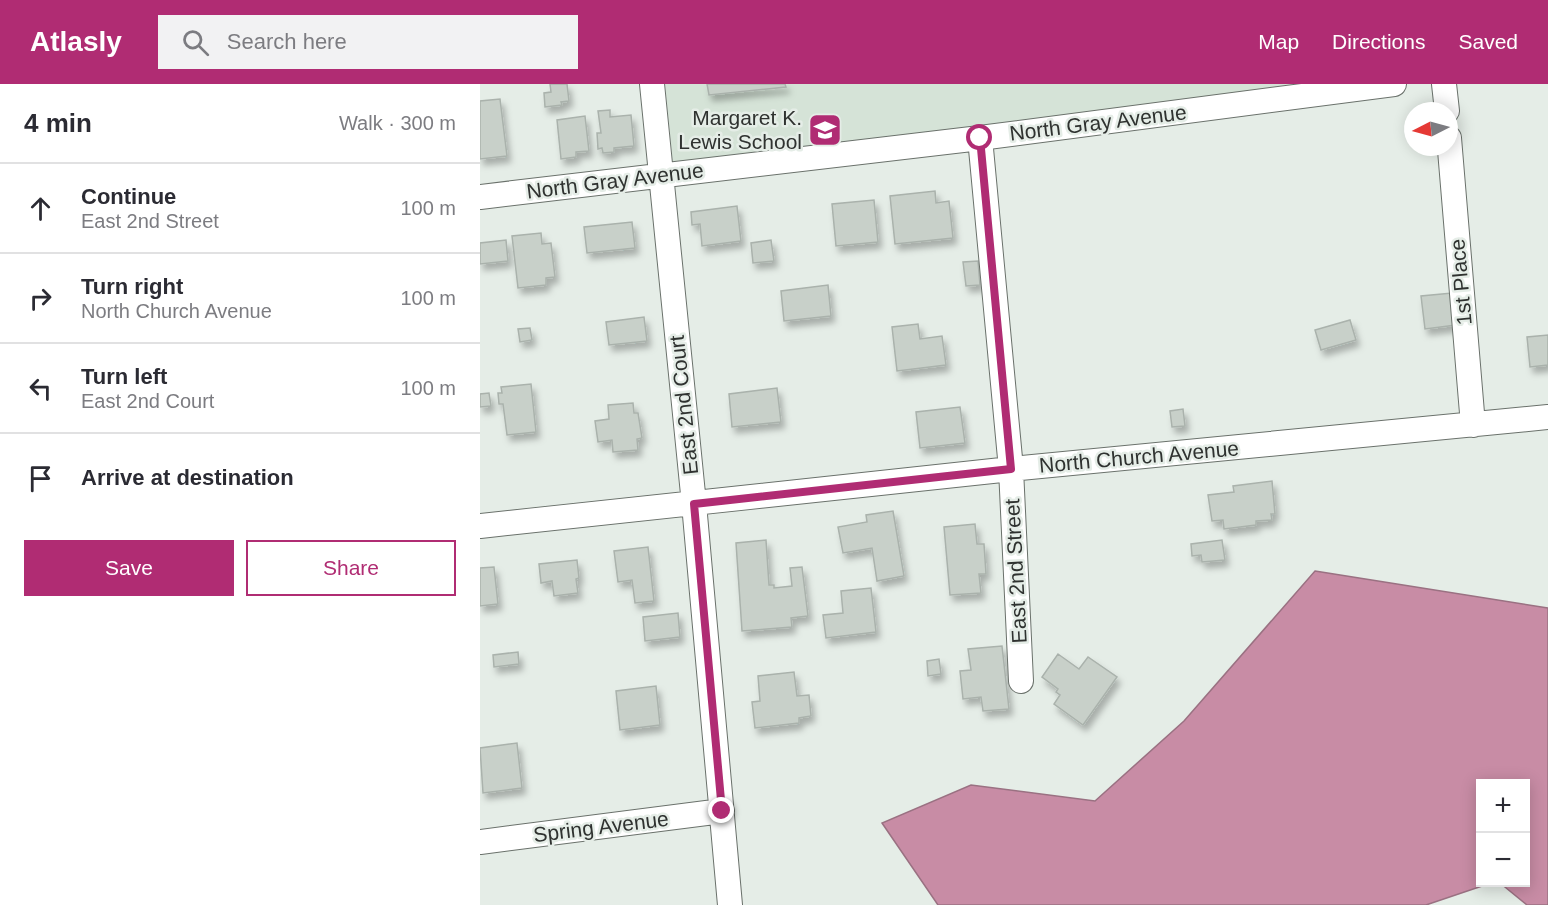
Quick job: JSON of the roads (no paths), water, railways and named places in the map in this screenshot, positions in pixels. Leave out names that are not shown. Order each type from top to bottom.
[{"type":"street","name":"East 2nd Court","points":[[652,84],[694,504],[730,905]]},
{"type":"street","name":"North Gray Avenue","points":[[480,197],[980,138],[1394,84]]},
{"type":"street","points":[[1444,84],[1446,102]]},
{"type":"street","name":"East 2nd Street","points":[[980,138],[1011,469],[1021,681]]},
{"type":"street","name":"1st Place","points":[[1451,156],[1473,425]]},
{"type":"street","name":"North Church Avenue","points":[[480,526],[1011,469],[1548,417]]},
{"type":"street","name":"Spring Avenue","points":[[480,842],[722,811]]},
{"type":"place","name":"Margaret K. Lewis School","points":[[825,130]]}]
